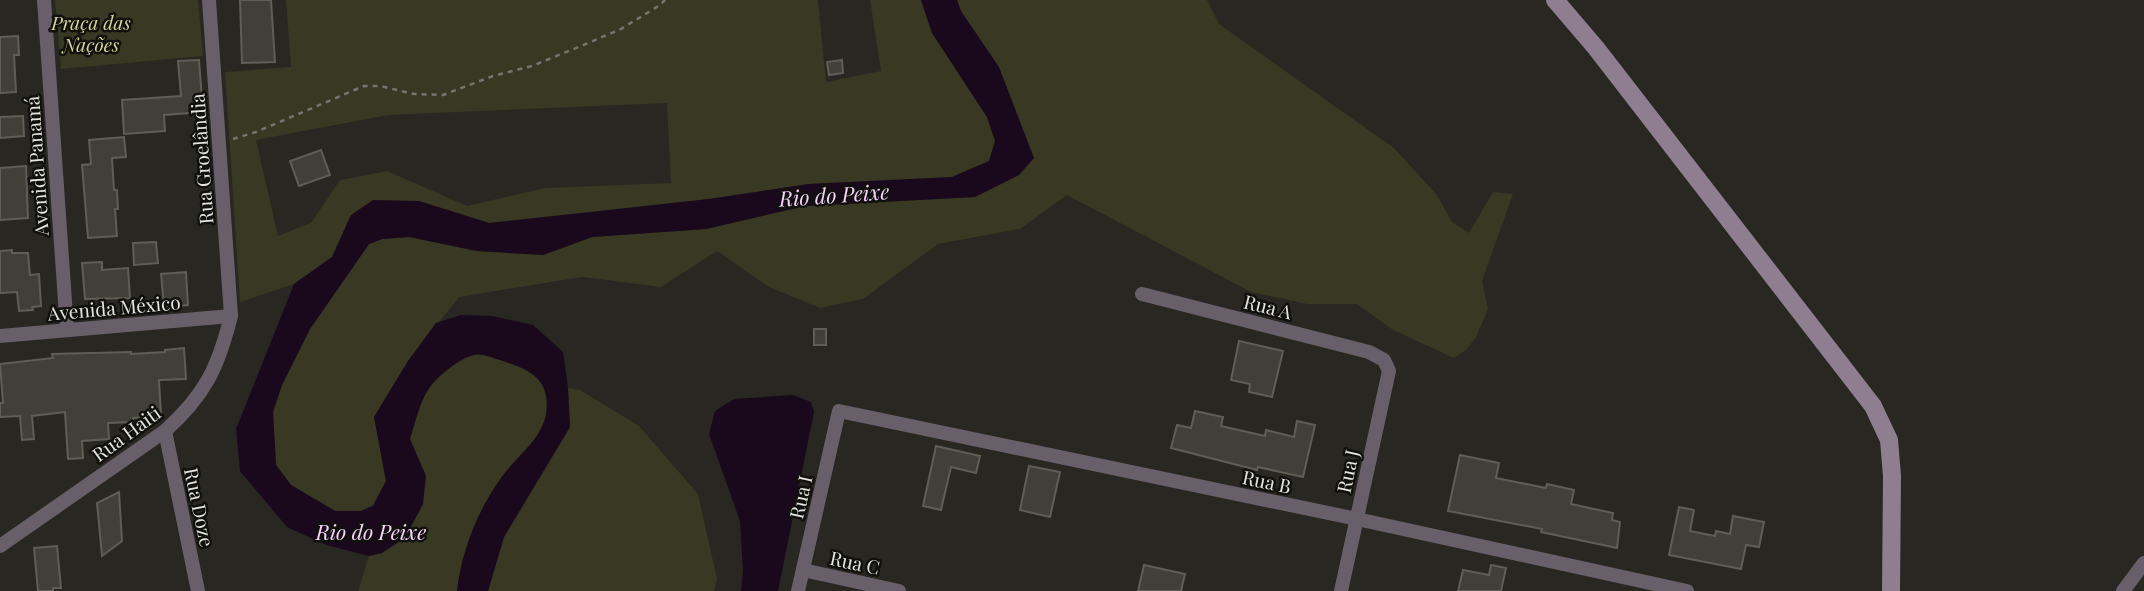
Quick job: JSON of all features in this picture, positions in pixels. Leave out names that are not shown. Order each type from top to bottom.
[{"type":"street","name":"Avenida Panamá","points":[[44,0],[67,330]]},
{"type":"street","name":"Rua Groelândia","points":[[209,0],[231,316]]},
{"type":"street","points":[[1555,0],[1596,48],[1873,406],[1889,440],[1892,476],[1891,591]]},
{"type":"street","name":"Rua A","points":[[1142,294],[1369,352],[1384,360]]},
{"type":"street","name":"Avenida México","points":[[0,336],[231,316]]},
{"type":"street","name":"Rua Haiti","points":[[0,546],[165,430],[187,411],[214,373],[231,316]]},
{"type":"street","name":"Rua J","points":[[1341,591],[1389,370],[1384,360]]},
{"type":"street","name":"Rua B","points":[[839,411],[1687,591]]},
{"type":"street","name":"Rua I","points":[[798,591],[839,411]]},
{"type":"street","name":"Rua Doze","points":[[165,430],[198,591]]},
{"type":"street","points":[[2123,591],[2144,563]]},
{"type":"street","name":"Rua C","points":[[803,570],[899,591]]},
{"type":"path","points":[[219,142],[256,132],[364,86],[380,86],[414,94],[443,95],[493,76],[532,66],[621,29],[665,0]]},
{"type":"green space","name":"Praça das Nações","points":[[55,0],[198,0],[203,56],[61,69]]},
{"type":"green space","points":[[286,0],[818,0],[826,82],[881,71],[870,0],[921,0],[932,33],[987,117],[995,141],[989,161],[952,177],[809,184],[709,199],[489,223],[419,201],[351,215],[332,257],[294,284],[240,302],[225,72],[291,67]],"holes":[[[667,103],[671,183],[545,188],[467,206],[387,171],[340,180],[311,223],[278,236],[256,140],[388,115]]]},
{"type":"green space","points":[[957,0],[1207,0],[1219,24],[1394,148],[1437,195],[1452,222],[1469,233],[1493,192],[1513,194],[1482,281],[1488,309],[1476,337],[1467,349],[1454,358],[1393,330],[1357,304],[1307,304],[1251,292],[1067,195],[1020,229],[938,244],[863,299],[820,308],[769,287],[717,251],[661,287],[582,277],[459,297],[408,361],[374,417],[386,481],[373,505],[361,511],[335,511],[291,485],[276,465],[273,412],[282,385],[310,329],[369,244],[382,239],[409,237],[477,251],[543,255],[592,237],[706,229],[805,206],[975,197],[1019,175]]},
{"type":"green space","points":[[479,354],[525,368],[540,381],[546,400],[542,429],[533,443],[505,473],[485,504],[467,546],[457,591],[358,591],[369,556],[382,553],[426,476],[409,439],[426,392],[450,368]]},
{"type":"green space","points":[[568,388],[580,390],[639,426],[698,494],[717,579],[714,591],[488,591],[504,537],[570,427]]},
{"type":"water","name":"Rio do Peixe","points":[[921,0],[957,0],[961,11],[999,67],[1034,158],[1019,175],[975,197],[805,206],[706,229],[592,237],[543,255],[477,251],[409,237],[382,239],[369,244],[310,329],[282,385],[273,412],[276,465],[291,485],[335,511],[361,511],[373,506],[386,481],[374,417],[408,361],[436,323],[461,315],[492,316],[533,325],[563,352],[570,427],[504,537],[488,591],[457,591],[459,576],[472,532],[485,504],[501,478],[531,444],[543,425],[546,393],[537,379],[524,369],[487,356],[474,355],[453,365],[430,387],[410,439],[426,476],[423,504],[405,538],[382,553],[369,556],[326,545],[287,527],[240,471],[236,429],[294,284],[332,257],[351,215],[373,200],[419,201],[489,223],[709,199],[809,184],[952,177],[989,161],[995,141],[987,117],[932,33]]},
{"type":"water","points":[[793,395],[811,402],[814,412],[778,591],[741,591],[743,571],[740,521],[709,434],[715,411],[734,399]]},
{"type":"building","points":[[240,0],[271,0],[275,62],[242,63]]},
{"type":"building","points":[[18,36],[19,55],[14,55],[16,92],[0,93],[0,37]]},
{"type":"building","points":[[199,60],[203,112],[164,115],[165,131],[124,134],[122,100],[181,96],[178,61]]},
{"type":"building","points":[[842,60],[843,73],[829,75],[827,62]]},
{"type":"building","points":[[23,116],[24,136],[0,138],[0,117]]},
{"type":"building","points":[[124,137],[126,157],[112,158],[114,190],[117,190],[117,236],[88,238],[82,165],[91,164],[89,140]]},
{"type":"building","points":[[321,150],[330,175],[299,186],[290,161]]},
{"type":"building","points":[[26,166],[28,218],[0,220],[0,168]]},
{"type":"building","points":[[156,242],[158,263],[134,265],[133,243]]},
{"type":"building","points":[[12,250],[12,253],[28,253],[30,275],[39,274],[41,306],[32,307],[33,310],[19,311],[17,292],[0,293],[0,251]]},
{"type":"building","points":[[102,262],[102,270],[128,268],[130,298],[85,299],[82,263]]},
{"type":"building","points":[[186,272],[188,305],[164,307],[161,274]]},
{"type":"building","points":[[814,329],[826,329],[826,345],[814,345]]},
{"type":"building","points":[[1239,341],[1283,351],[1272,397],[1249,392],[1250,384],[1231,380]]},
{"type":"building","points":[[184,348],[186,379],[159,380],[161,416],[133,418],[133,422],[108,423],[109,439],[82,441],[83,458],[68,459],[65,412],[32,416],[34,439],[22,440],[20,416],[0,417],[0,403],[3,403],[0,364],[53,358],[52,354],[131,354]]},
{"type":"building","points":[[1195,411],[1223,417],[1221,426],[1265,436],[1266,430],[1294,437],[1297,421],[1315,425],[1303,477],[1258,467],[1257,470],[1171,448],[1177,425],[1191,428]]},
{"type":"building","points":[[936,446],[980,456],[976,473],[951,467],[941,510],[923,506]]},
{"type":"building","points":[[1460,455],[1499,463],[1496,478],[1546,488],[1547,484],[1574,490],[1571,504],[1613,513],[1612,520],[1620,522],[1617,548],[1541,532],[1542,529],[1448,511]]},
{"type":"building","points":[[1029,466],[1060,472],[1050,517],[1020,510]]},
{"type":"building","points":[[119,492],[122,541],[102,556],[97,503]]},
{"type":"building","points":[[1679,507],[1694,510],[1690,531],[1715,536],[1716,531],[1730,534],[1733,516],[1764,522],[1759,547],[1746,545],[1741,569],[1669,555]]},
{"type":"building","points":[[57,546],[61,588],[38,591],[34,548]]},
{"type":"building","points":[[1144,565],[1185,574],[1181,591],[1138,591]]},
{"type":"building","points":[[1491,565],[1506,568],[1501,591],[1458,591],[1463,570],[1489,575]]}]
